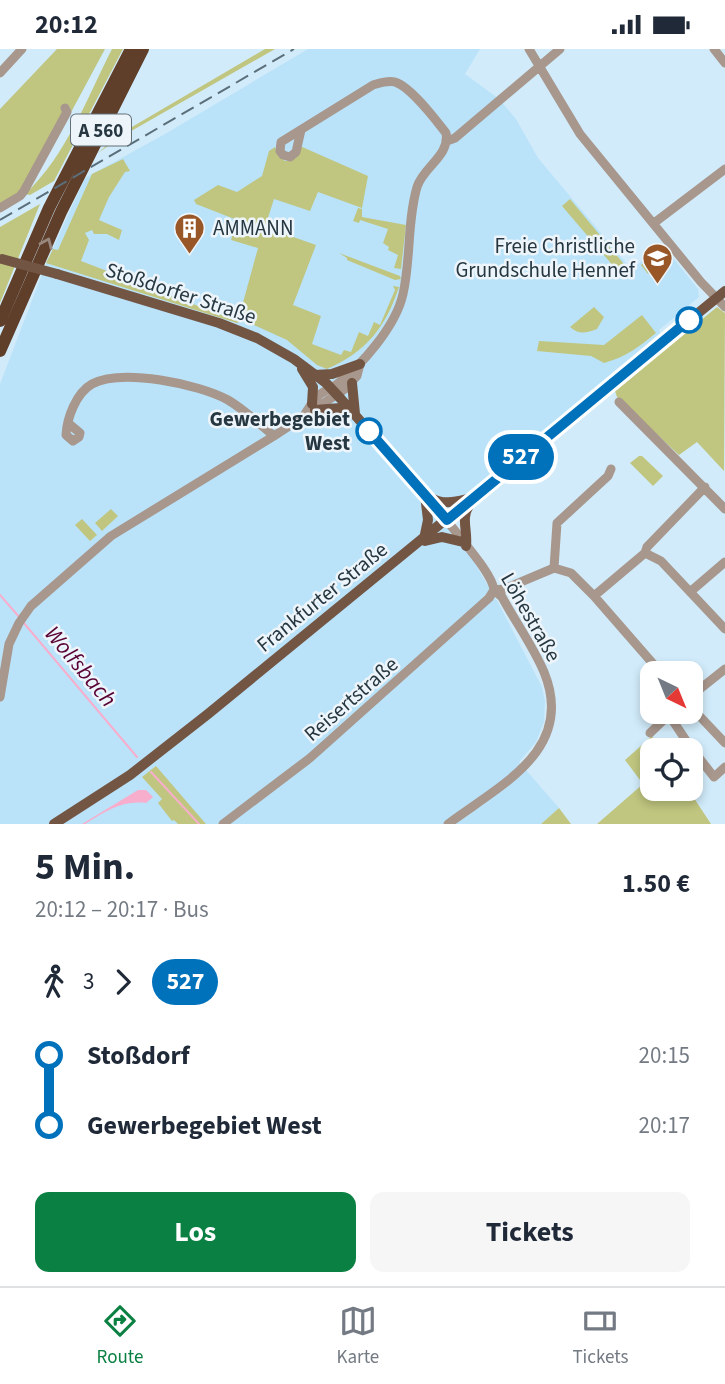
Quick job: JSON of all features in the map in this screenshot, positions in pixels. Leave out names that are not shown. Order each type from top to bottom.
[{"type":"highway","name":"A 560","points":[[0,321],[49,208],[131,49]]},
{"type":"highway","name":"A 560","points":[[0,351],[61,212],[143,49]]},
{"type":"main road","name":"Stoßdorfer Straße","points":[[1,259],[239,330],[272,345],[334,391],[447,520]]},
{"type":"main road","name":"Frankfurter Straße","points":[[54,824],[138,768],[278,658],[721,294]]},
{"type":"main road","points":[[294,359],[310,379],[314,407],[341,408],[355,414],[352,383]]},
{"type":"main road","points":[[315,375],[332,374],[360,364]]},
{"type":"main road","points":[[425,495],[436,501],[450,503],[475,497]]},
{"type":"main road","points":[[425,495],[428,520],[421,541],[442,537],[465,544],[467,534],[464,517],[475,497]]},
{"type":"street","points":[[0,73],[22,49]]},
{"type":"street","points":[[529,49],[580,134],[701,282],[721,294],[725,307]]},
{"type":"street","points":[[447,141],[455,138],[560,49]]},
{"type":"street","points":[[714,49],[725,63]]},
{"type":"street","points":[[0,697],[9,644],[26,613],[111,536],[303,417],[360,364],[396,314],[403,295],[418,185],[429,166],[444,151],[446,133],[402,86],[385,81],[373,85],[301,130]]},
{"type":"street","points":[[0,208],[24,191],[67,112],[65,108]]},
{"type":"street","points":[[654,223],[725,169]]},
{"type":"street","points":[[334,391],[352,383],[360,364]]},
{"type":"street","points":[[68,423],[76,401],[88,388],[112,378],[127,378],[175,382],[225,399],[242,409],[274,436]]},
{"type":"street","points":[[619,402],[725,507]]},
{"type":"street","points":[[554,568],[557,523],[608,475],[611,469]]},
{"type":"street","points":[[594,596],[645,553],[647,547],[705,487]]},
{"type":"street","name":"Löhestraße","points":[[447,520],[493,584],[494,590],[502,597],[544,672],[550,693],[551,713],[548,734],[538,753],[519,772],[448,824]]},
{"type":"street","points":[[645,553],[661,561],[725,629]]},
{"type":"street","points":[[690,592],[725,562]]},
{"type":"street","points":[[494,590],[504,589],[554,568],[570,573],[594,596],[651,661]]},
{"type":"street","name":"Reisertstraße","points":[[223,824],[310,758],[438,645],[489,598],[494,590]]},
{"type":"street","points":[[704,686],[725,669]]},
{"type":"street","points":[[704,721],[725,743]]},
{"type":"street","points":[[650,733],[659,725]]},
{"type":"street","points":[[679,725],[714,777],[725,767]]},
{"type":"shaded area","points":[[308,49],[480,49],[465,74],[499,99],[516,119],[538,158],[631,269],[618,281],[662,244],[698,289],[699,297],[659,330],[662,336],[445,513],[500,606],[542,687],[545,701],[544,722],[536,742],[519,762],[559,808],[541,824],[0,824],[0,384],[47,261],[85,178]]},
{"type":"shaded area","points":[[138,790],[146,790],[153,797],[146,803],[129,803],[114,807],[82,824]]},
{"type":"green space","points":[[57,49],[105,49],[39,172],[70,110],[69,106],[20,193],[0,205],[0,109]]},
{"type":"green space","points":[[112,49],[123,49],[54,181],[30,195],[25,194],[64,144]]},
{"type":"green space","points":[[265,49],[275,49],[126,134],[98,153],[120,134]]},
{"type":"green space","points":[[300,146],[368,176],[362,208],[318,192],[310,211],[274,199],[265,227],[316,245],[293,305],[321,316],[312,344],[341,355],[344,350],[351,352],[359,332],[368,336],[374,322],[380,325],[395,290],[393,286],[399,287],[388,314],[373,337],[353,355],[327,369],[317,365],[287,340],[243,320],[237,323],[46,263],[53,249],[58,250],[92,174],[123,159],[130,171],[125,172],[109,197],[99,220],[122,230],[119,240],[107,234],[94,234],[92,230],[85,233],[89,240],[81,261],[232,319],[239,317],[258,248],[231,240],[237,220],[196,204],[194,200],[218,185],[237,192],[262,176],[269,151],[275,147],[278,156],[285,161],[291,161]]},
{"type":"green space","points":[[570,199],[628,269],[621,275],[562,206]]},
{"type":"green space","points":[[40,204],[0,303],[0,227]]},
{"type":"green space","points":[[358,208],[362,209],[362,217],[406,225],[401,269],[394,268],[398,255],[388,250],[389,247],[383,243],[388,229],[360,220],[359,223],[353,221]]},
{"type":"green space","points":[[339,253],[400,276],[401,279],[395,280],[347,260]]},
{"type":"green space","points":[[655,253],[662,262],[648,274],[641,265]]},
{"type":"green space","points":[[594,307],[604,317],[597,329],[583,333],[570,327]]},
{"type":"green space","points":[[717,307],[725,313],[724,471],[697,442],[679,455],[617,397],[615,391]]},
{"type":"green space","points":[[642,315],[656,333],[632,351],[612,361],[604,363],[591,356],[537,351],[539,341],[604,345]]},
{"type":"green space","points":[[639,456],[663,476],[653,486],[630,463]]},
{"type":"green space","points":[[111,509],[118,516],[102,531],[95,523]]},
{"type":"green space","points":[[82,519],[97,535],[90,541],[75,525]]},
{"type":"green space","points":[[640,747],[640,780],[625,760]]},
{"type":"green space","points":[[156,766],[206,824],[178,824],[172,821],[158,803],[162,799],[142,777]]},
{"type":"green space","points":[[640,787],[640,801],[696,801],[711,824],[597,824]]},
{"type":"green space","points":[[559,808],[571,824],[541,824]]},
{"type":"waterway","name":"Wolfsbach","points":[[0,595],[20,618]]},
{"type":"waterway","name":"Wolfsbach","points":[[23,622],[137,757]]},
{"type":"waterway","name":"Wolfsbach","points":[[151,772],[199,824]]},
{"type":"railway","points":[[0,220],[294,49]]},
{"type":"bus line","name":"527","points":[[369,431],[447,520],[689,320]]},
{"type":"place","name":"AMMANN","points":[[190,255]]},
{"type":"place","name":"Freie Christliche Grundschule Hennef","points":[[658,285]]},
{"type":"place","name":"Gewerbegebiet West","points":[[369,431]]}]
